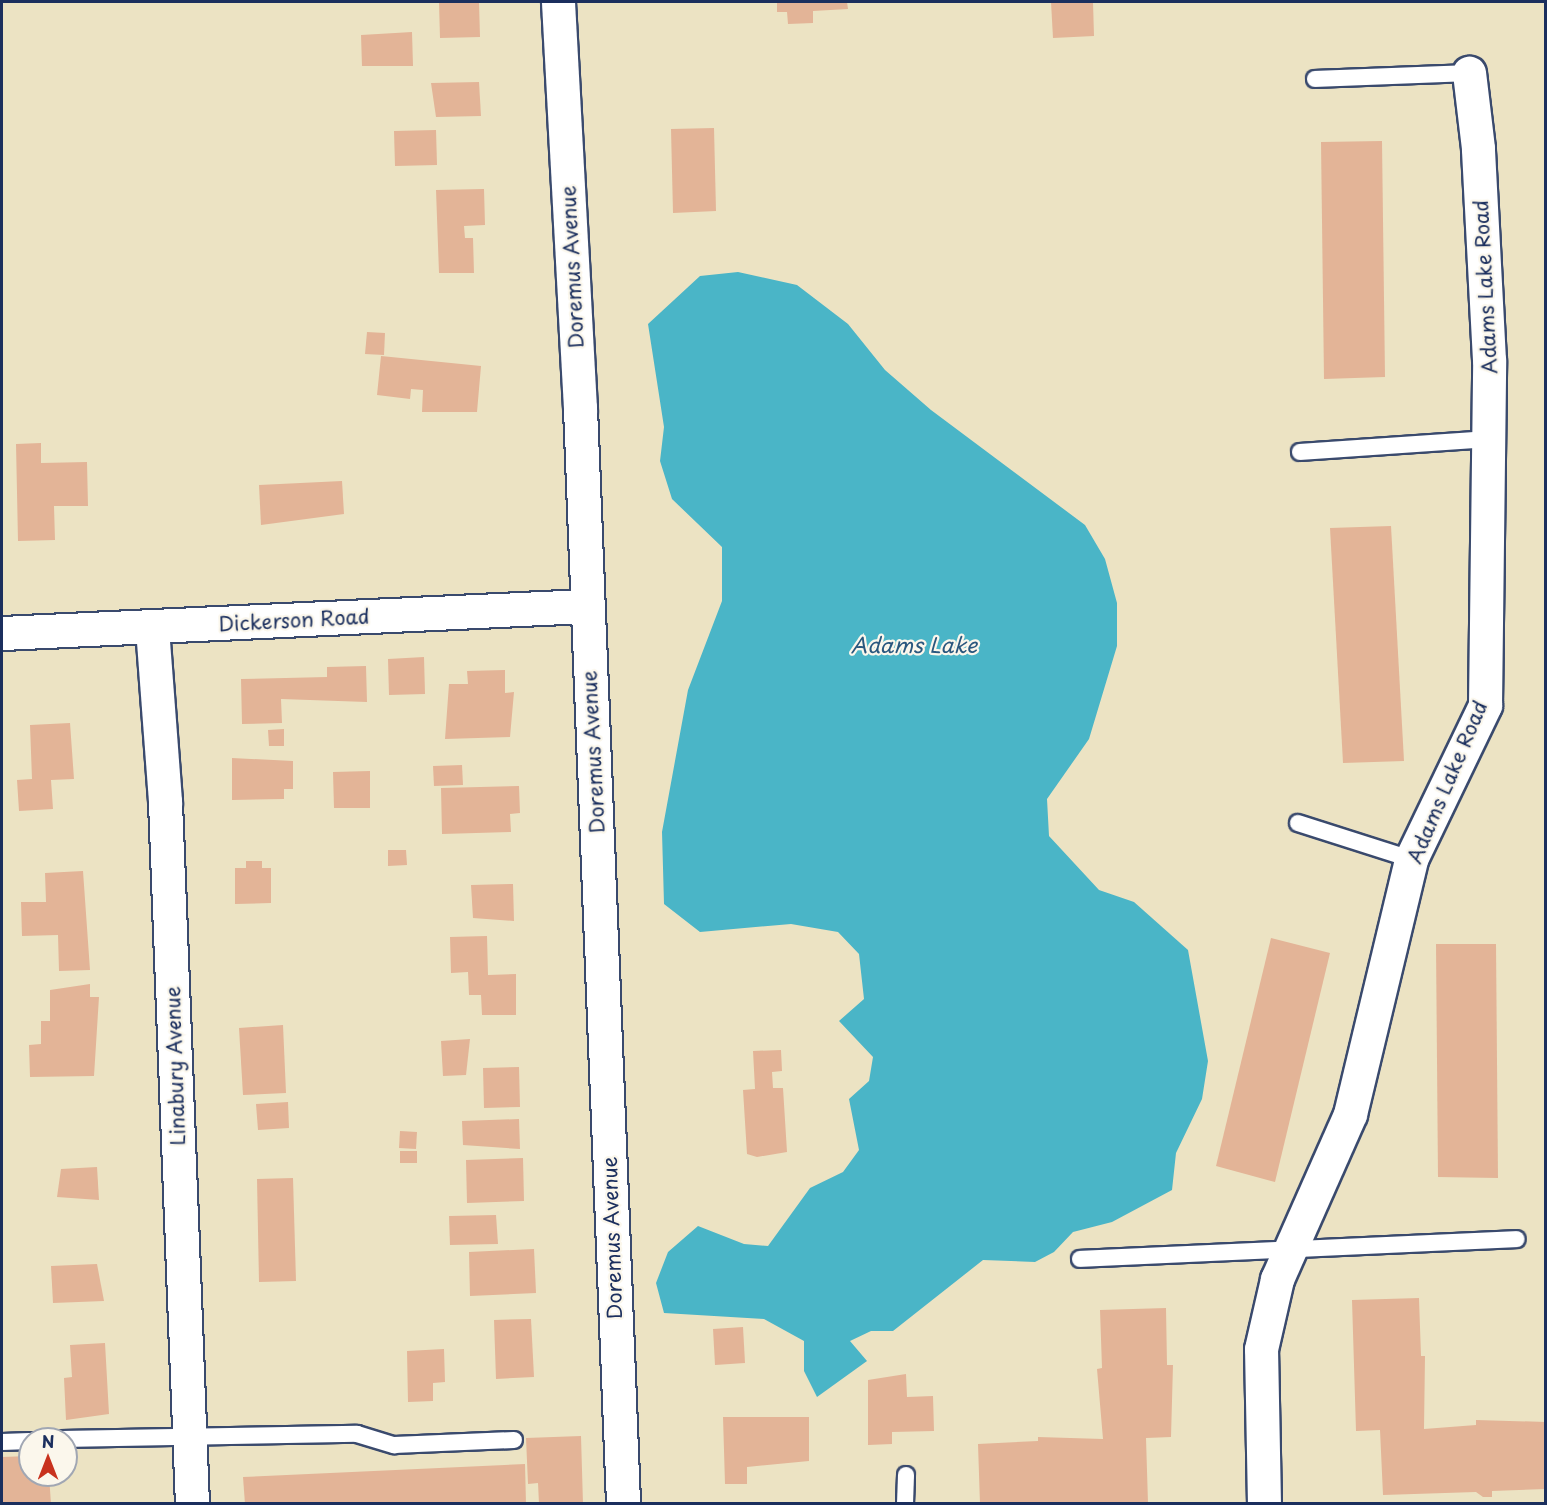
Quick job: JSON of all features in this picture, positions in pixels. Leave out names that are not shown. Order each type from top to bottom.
[{"type":"street","name":"Doremus Avenue","points":[[558,2],[586,606],[623,1503]]},
{"type":"street","name":"Adams Lake Road","points":[[1264,1503],[1261,1349],[1277,1279],[1350,1114],[1411,859],[1485,705],[1490,439],[1478,148],[1469,73]]},
{"type":"street","name":"Dickerson Road","points":[[2,633],[153,628],[586,606]]},
{"type":"street","name":"Linabury Avenue","points":[[153,628],[192,1503]]},
{"type":"lane","points":[[1314,79],[1469,73]]},
{"type":"lane","points":[[1300,452],[1490,439]]},
{"type":"lane","points":[[1298,824],[1411,859]]},
{"type":"lane","points":[[1080,1259],[1291,1247],[1517,1239]]},
{"type":"lane","points":[[78,1439],[357,1434],[394,1445],[514,1440]]},
{"type":"lane","points":[[2,1442],[18,1441]]},
{"type":"lane","points":[[905,1503],[906,1475]]},
{"type":"water","name":"Adams Lake","points":[[738,272],[797,285],[848,324],[885,370],[931,410],[1085,525],[1105,559],[1117,603],[1117,646],[1089,739],[1047,799],[1049,836],[1099,890],[1134,902],[1188,950],[1208,1061],[1202,1099],[1176,1153],[1172,1190],[1112,1222],[1073,1232],[1054,1252],[1035,1262],[983,1260],[893,1331],[871,1331],[850,1341],[867,1361],[817,1397],[804,1371],[804,1341],[764,1319],[664,1313],[656,1283],[668,1252],[698,1226],[744,1244],[768,1246],[810,1188],[843,1172],[859,1150],[849,1099],[869,1081],[873,1057],[839,1021],[864,999],[859,954],[838,932],[791,924],[700,932],[664,904],[662,832],[688,690],[722,601],[722,547],[672,499],[660,461],[664,427],[648,324],[700,276]]},
{"type":"building","points":[[439,2],[479,2],[480,37],[440,38]]},
{"type":"building","points":[[777,2],[847,2],[848,9],[813,11],[813,23],[788,24],[787,12],[777,12]]},
{"type":"building","points":[[1051,2],[1093,2],[1094,36],[1053,38]]},
{"type":"building","points":[[412,32],[413,66],[362,66],[361,35]]},
{"type":"building","points":[[479,82],[481,116],[436,117],[431,83]]},
{"type":"building","points":[[714,128],[716,211],[673,213],[671,129]]},
{"type":"building","points":[[436,130],[437,165],[395,166],[394,131]]},
{"type":"building","points":[[1382,141],[1385,377],[1324,379],[1321,142]]},
{"type":"building","points":[[484,189],[485,225],[464,226],[465,238],[473,238],[474,273],[439,273],[436,190]]},
{"type":"building","points":[[367,332],[385,333],[384,355],[365,354]]},
{"type":"building","points":[[381,356],[481,366],[477,412],[422,412],[423,390],[411,389],[410,399],[377,395]]},
{"type":"building","points":[[41,443],[41,463],[87,462],[88,506],[54,506],[55,540],[18,541],[16,444]]},
{"type":"building","points":[[342,481],[344,514],[261,525],[259,485]]},
{"type":"building","points":[[1391,526],[1404,761],[1343,763],[1330,528]]},
{"type":"building","points":[[424,657],[425,694],[389,695],[388,659]]},
{"type":"building","points":[[366,666],[367,702],[281,699],[282,723],[242,724],[241,679],[327,677],[327,667]]},
{"type":"building","points":[[505,670],[505,693],[514,692],[510,737],[445,739],[449,684],[468,684],[467,671]]},
{"type":"building","points":[[70,723],[74,779],[51,780],[53,809],[19,811],[17,780],[32,779],[30,725]]},
{"type":"building","points":[[284,729],[284,746],[269,746],[268,730]]},
{"type":"building","points":[[232,758],[293,761],[293,789],[284,789],[284,799],[232,800]]},
{"type":"building","points":[[462,765],[463,785],[434,786],[433,766]]},
{"type":"building","points":[[370,771],[370,808],[334,808],[333,772]]},
{"type":"building","points":[[519,786],[520,813],[510,814],[511,832],[442,834],[441,788]]},
{"type":"building","points":[[388,850],[406,850],[407,865],[388,866]]},
{"type":"building","points":[[246,861],[262,861],[262,868],[271,868],[271,903],[235,904],[235,868],[246,868]]},
{"type":"building","points":[[83,871],[90,970],[59,971],[58,935],[22,936],[21,902],[46,902],[45,873]]},
{"type":"building","points":[[513,884],[514,921],[473,918],[471,885]]},
{"type":"building","points":[[487,936],[488,975],[516,974],[516,1015],[482,1015],[481,995],[469,995],[468,972],[451,973],[450,937]]},
{"type":"building","points":[[1271,938],[1330,953],[1275,1182],[1216,1166]]},
{"type":"building","points":[[1436,944],[1496,944],[1498,1178],[1438,1177]]},
{"type":"building","points":[[90,984],[90,997],[99,997],[94,1076],[30,1077],[29,1045],[41,1044],[41,1021],[50,1021],[50,990]]},
{"type":"building","points":[[283,1025],[286,1093],[243,1095],[239,1028]]},
{"type":"building","points":[[470,1039],[466,1075],[443,1076],[441,1041]]},
{"type":"building","points":[[781,1050],[782,1071],[772,1072],[773,1088],[783,1088],[787,1152],[757,1157],[747,1154],[743,1090],[755,1089],[753,1051]]},
{"type":"building","points":[[519,1067],[520,1107],[484,1108],[483,1068]]},
{"type":"building","points":[[288,1102],[289,1128],[258,1130],[256,1104]]},
{"type":"building","points":[[519,1119],[520,1149],[463,1145],[462,1121]]},
{"type":"building","points":[[400,1131],[417,1132],[416,1149],[399,1148]]},
{"type":"building","points":[[400,1151],[417,1151],[417,1163],[400,1163]]},
{"type":"building","points":[[523,1158],[524,1201],[467,1203],[466,1160]]},
{"type":"building","points":[[97,1167],[99,1200],[57,1197],[61,1169]]},
{"type":"building","points":[[293,1178],[296,1281],[259,1282],[257,1179]]},
{"type":"building","points":[[496,1215],[498,1244],[450,1245],[449,1216]]},
{"type":"building","points":[[534,1249],[536,1293],[470,1296],[469,1252]]},
{"type":"building","points":[[97,1264],[104,1301],[53,1303],[51,1266]]},
{"type":"building","points":[[1419,1298],[1421,1356],[1425,1356],[1424,1429],[1476,1425],[1476,1420],[1546,1422],[1546,1489],[1492,1491],[1492,1497],[1483,1497],[1476,1492],[1383,1495],[1380,1430],[1356,1431],[1352,1300]]},
{"type":"building","points":[[1166,1308],[1167,1365],[1173,1365],[1171,1437],[1146,1438],[1148,1503],[980,1504],[978,1444],[1038,1441],[1038,1437],[1103,1439],[1097,1369],[1102,1368],[1100,1310]]},
{"type":"building","points":[[531,1319],[534,1377],[496,1379],[494,1320]]},
{"type":"building","points":[[743,1327],[745,1363],[715,1365],[713,1329]]},
{"type":"building","points":[[105,1343],[109,1414],[66,1420],[64,1378],[72,1377],[70,1345]]},
{"type":"building","points":[[444,1349],[445,1382],[433,1383],[433,1401],[408,1402],[407,1351]]},
{"type":"building","points":[[906,1374],[907,1397],[933,1396],[934,1431],[892,1432],[892,1444],[868,1445],[868,1380]]},
{"type":"building","points":[[723,1417],[809,1417],[809,1461],[747,1467],[747,1484],[725,1484]]},
{"type":"building","points":[[581,1436],[583,1504],[539,1504],[538,1483],[528,1484],[526,1438]]},
{"type":"building","points":[[18,1456],[18,1487],[50,1487],[51,1504],[2,1504],[2,1457]]},
{"type":"building","points":[[525,1464],[526,1504],[245,1504],[243,1477]]}]
